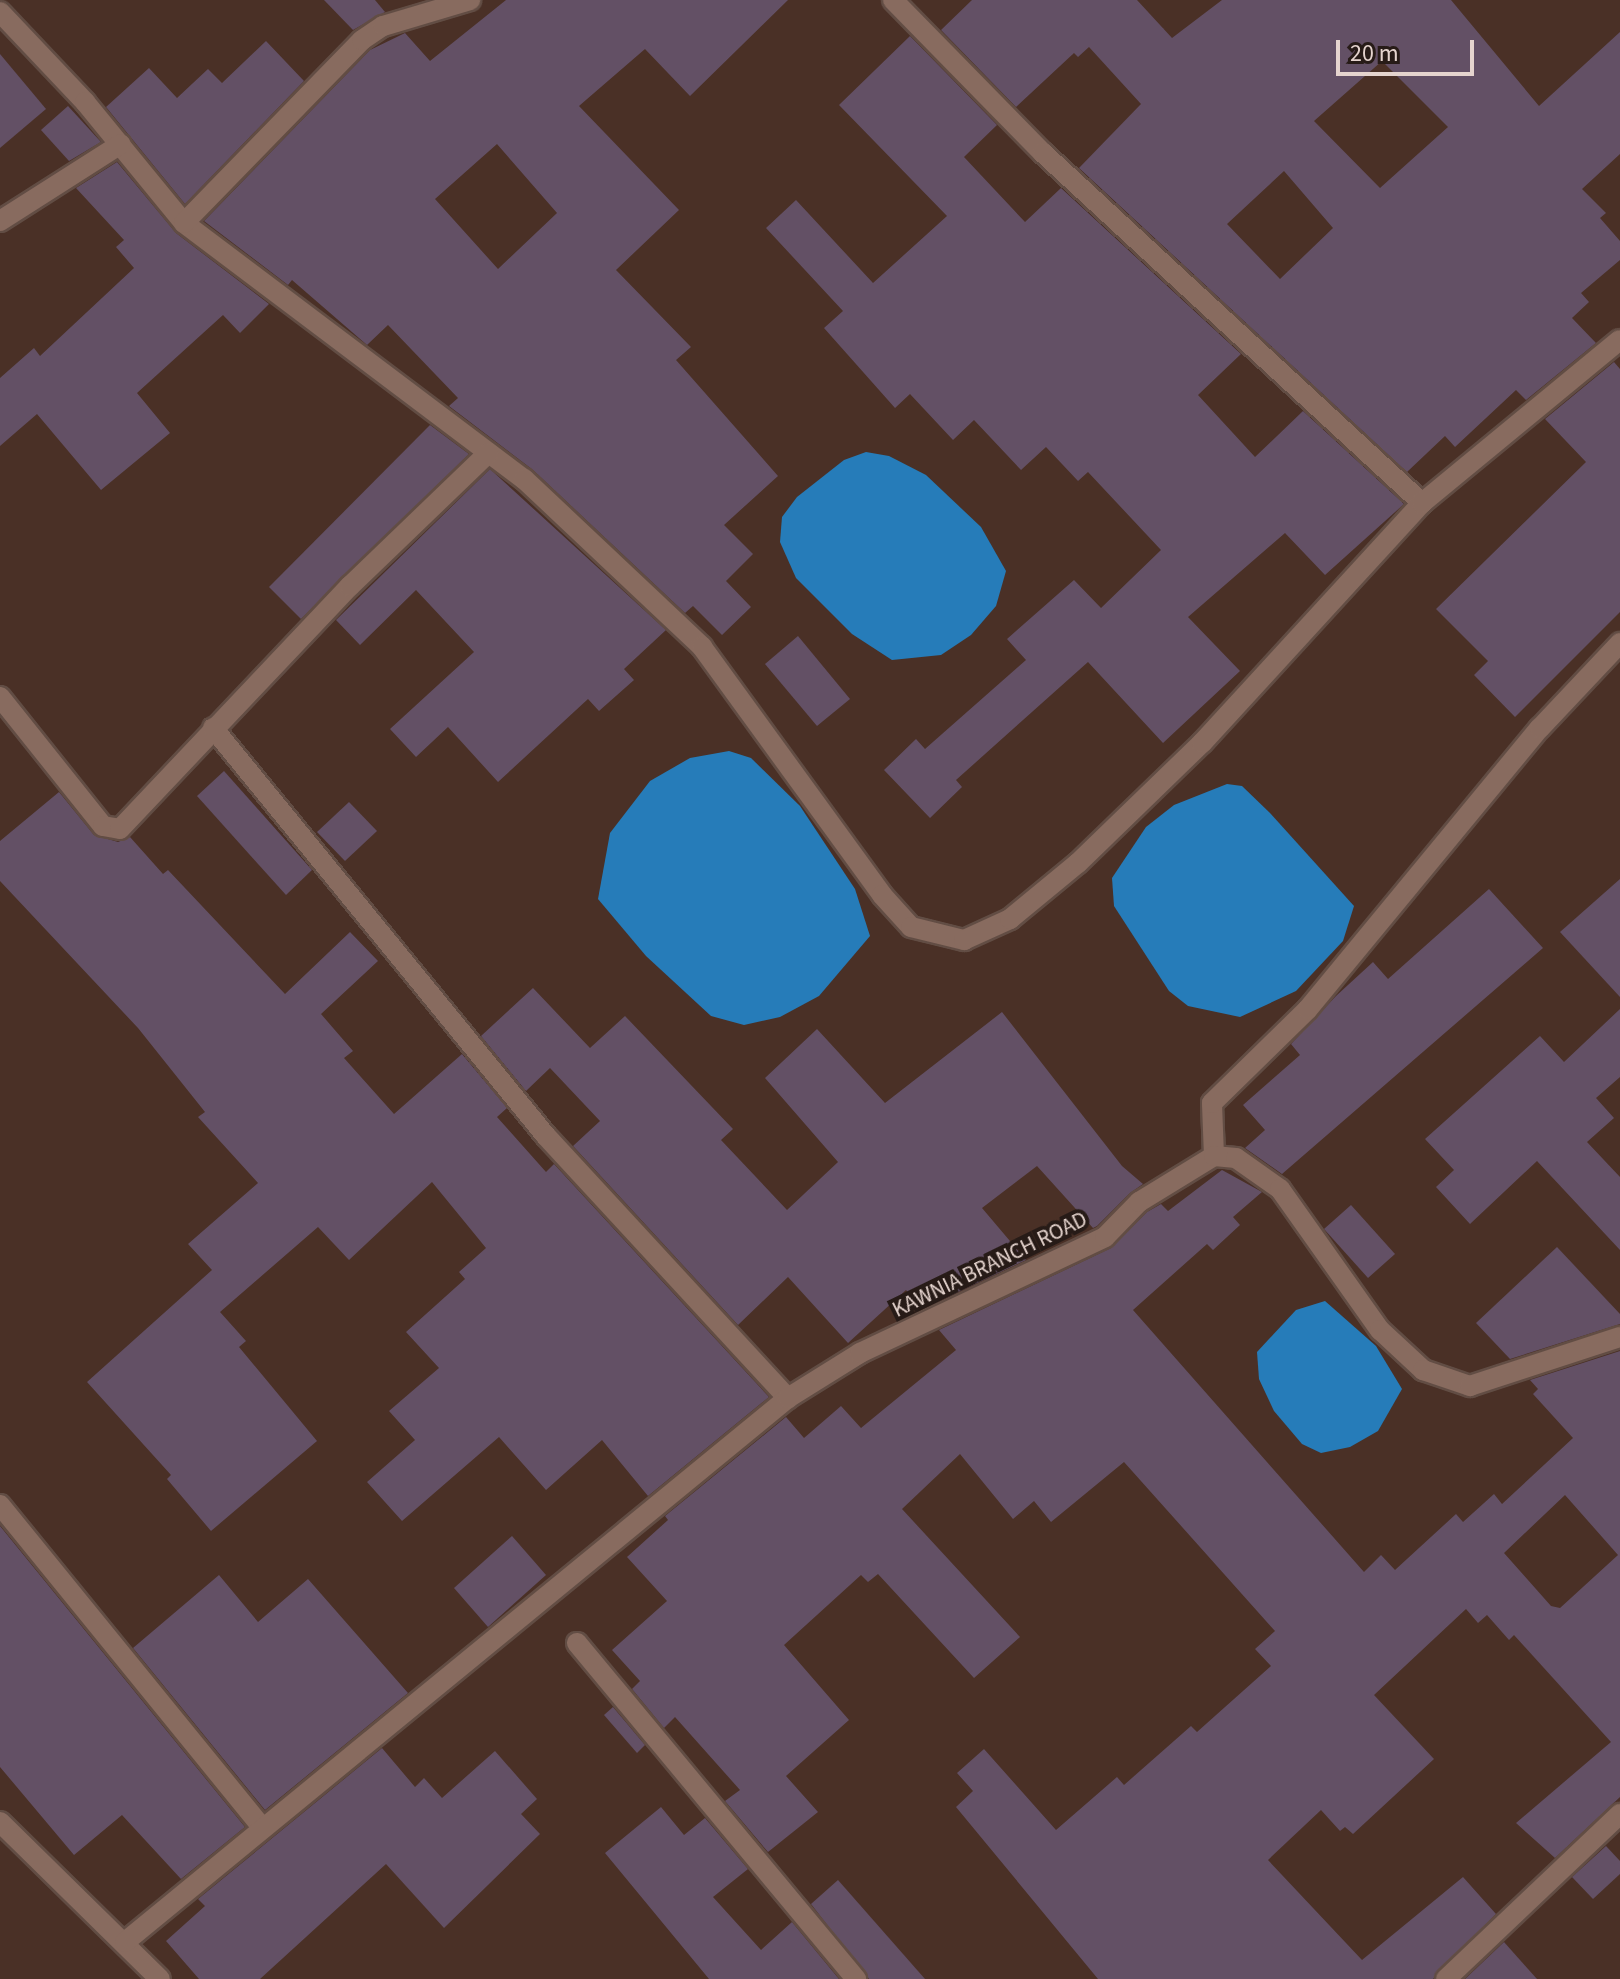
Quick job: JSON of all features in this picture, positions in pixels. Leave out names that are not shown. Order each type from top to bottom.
[{"type":"street","points":[[184,223],[362,40],[383,26],[470,0]]},
{"type":"street","points":[[893,0],[1043,153],[1422,503]]},
{"type":"street","points":[[0,12],[121,144],[184,223],[524,479],[702,647],[911,927],[964,940],[1010,919],[1078,863],[1202,743],[1422,503],[1620,340]]},
{"type":"street","points":[[0,221],[121,144]]},
{"type":"street","points":[[0,697],[103,826],[120,829],[156,797],[213,728],[488,453]]},
{"type":"street","points":[[1620,643],[1540,728],[1308,1009],[1212,1103],[1214,1156],[1236,1158],[1280,1189],[1380,1330],[1423,1370],[1470,1386],[1620,1337]]},
{"type":"street","points":[[213,728],[546,1136],[788,1398]]},
{"type":"street","name":"KAWNIA BRANCH ROAD","points":[[125,1942],[788,1398],[860,1353],[1105,1237],[1139,1202],[1214,1156]]},
{"type":"street","points":[[0,1505],[262,1827]]},
{"type":"street","points":[[577,1643],[856,1979]]},
{"type":"street","points":[[1446,1979],[1620,1814]]},
{"type":"street","points":[[0,1822],[160,1979]]},
{"type":"water","points":[[866,452],[889,456],[926,475],[981,527],[1006,571],[996,606],[971,635],[941,655],[892,660],[852,634],[796,578],[780,542],[782,517],[797,497],[844,460]]},
{"type":"water","points":[[729,751],[751,758],[800,806],[855,889],[870,936],[819,996],[780,1017],[744,1025],[711,1016],[646,956],[598,899],[610,833],[650,781],[690,758]]},
{"type":"water","points":[[1227,784],[1242,786],[1354,906],[1343,941],[1296,991],[1240,1017],[1188,1006],[1169,991],[1114,906],[1112,878],[1146,827],[1174,805]]},
{"type":"water","points":[[1325,1301],[1376,1346],[1402,1389],[1378,1431],[1350,1447],[1321,1453],[1302,1444],[1274,1411],[1259,1379],[1257,1352],[1296,1310]]},
{"type":"building","points":[[324,0],[375,0],[385,12],[353,30]]},
{"type":"building","points":[[506,0],[788,0],[690,96],[645,49],[579,106],[679,210],[616,270],[691,347],[676,360],[778,476],[724,525],[753,554],[726,581],[751,607],[722,635],[693,606],[685,613],[533,470],[449,406],[458,398],[388,325],[367,345],[292,280],[288,285],[204,221],[370,50],[405,33],[430,61]],"holes":[[[497,144],[557,213],[498,269],[435,199]]]},
{"type":"building","points":[[972,0],[1137,0],[1172,38],[1222,0],[1451,0],[1539,106],[1620,32],[1620,154],[1582,189],[1606,213],[1600,218],[1620,241],[1620,260],[1581,293],[1589,302],[1572,318],[1596,343],[1526,400],[1516,390],[1455,447],[1445,436],[1407,472],[1079,168],[1141,104],[1089,47],[1078,57],[1074,53],[1016,107],[941,30]],"holes":[[[1382,61],[1448,127],[1380,188],[1314,121]],[[1284,171],[1333,228],[1280,279],[1227,224]]]},
{"type":"building","points":[[910,36],[997,125],[964,157],[1025,222],[1061,188],[1241,354],[1198,395],[1255,457],[1303,411],[1404,504],[1325,575],[1285,533],[1188,617],[1240,671],[1163,743],[1088,662],[956,780],[962,787],[930,818],[884,770],[916,739],[925,749],[1026,660],[1007,639],[1074,580],[1101,608],[1161,550],[1088,472],[1078,481],[1046,447],[1021,470],[974,420],[953,440],[910,394],[895,408],[824,328],[843,311],[766,228],[796,200],[873,283],[947,216],[839,105]]},
{"type":"building","points":[[266,41],[304,81],[185,204],[106,107],[149,68],[177,98],[208,69],[222,83]]},
{"type":"building","points":[[0,54],[46,109],[0,148]]},
{"type":"building","points":[[68,106],[101,142],[69,161],[41,130]]},
{"type":"building","points":[[117,162],[176,233],[269,304],[240,333],[223,315],[137,393],[170,433],[101,490],[37,414],[0,446],[0,378],[34,348],[40,356],[134,268],[116,247],[124,240],[76,188]]},
{"type":"building","points":[[1614,362],[1620,369],[1620,612],[1515,717],[1474,675],[1488,661],[1436,609],[1586,462],[1545,419]]},
{"type":"building","points":[[430,425],[469,454],[301,619],[269,587]]},
{"type":"building","points":[[490,469],[666,630],[624,669],[634,680],[599,711],[588,699],[498,782],[448,727],[416,757],[390,729],[474,652],[416,590],[360,645],[336,620]]},
{"type":"building","points":[[798,636],[850,699],[817,726],[765,664]]},
{"type":"building","points":[[224,771],[312,870],[286,895],[197,796]]},
{"type":"building","points":[[59,792],[94,835],[118,842],[130,837],[163,874],[168,870],[285,994],[350,932],[378,961],[321,1014],[353,1051],[344,1058],[394,1114],[462,1054],[507,1108],[497,1117],[546,1172],[554,1164],[769,1397],[648,1496],[602,1440],[546,1490],[499,1437],[402,1521],[367,1482],[415,1440],[389,1411],[439,1368],[406,1332],[465,1279],[459,1272],[486,1248],[432,1182],[349,1260],[318,1227],[220,1312],[246,1341],[239,1347],[317,1441],[211,1531],[167,1479],[171,1475],[87,1382],[212,1270],[188,1244],[258,1183],[198,1117],[205,1112],[138,1028],[0,881],[0,841]]},
{"type":"building","points":[[349,802],[377,831],[345,861],[317,832]]},
{"type":"building","points":[[1620,879],[1620,997],[1560,932]]},
{"type":"building","points":[[1489,889],[1543,948],[1282,1174],[1245,1148],[1265,1130],[1243,1105],[1300,1055],[1291,1044],[1336,996],[1373,962],[1388,979]]},
{"type":"building","points":[[533,988],[590,1048],[625,1016],[733,1129],[721,1140],[787,1210],[838,1162],[765,1078],[817,1029],[885,1103],[1002,1012],[1122,1166],[1143,1184],[1093,1228],[1037,1166],[982,1208],[1026,1260],[922,1309],[906,1290],[848,1343],[788,1277],[738,1325],[573,1146],[600,1121],[550,1068],[526,1091],[481,1036]]},
{"type":"building","points":[[1620,1009],[1620,1077],[1596,1098],[1614,1118],[1587,1142],[1620,1177],[1620,1250],[1537,1161],[1470,1224],[1436,1187],[1454,1170],[1425,1139],[1540,1036],[1564,1062]]},
{"type":"building","points":[[1222,1170],[1262,1192],[1233,1217],[1240,1225],[1213,1250],[1207,1244],[1133,1310],[1364,1572],[1381,1555],[1395,1570],[1456,1514],[1463,1522],[1494,1494],[1502,1504],[1573,1438],[1533,1394],[1538,1389],[1530,1380],[1620,1351],[1620,1797],[1555,1858],[1516,1823],[1611,1742],[1514,1635],[1509,1640],[1487,1615],[1478,1623],[1466,1609],[1374,1695],[1434,1759],[1353,1834],[1345,1827],[1340,1831],[1321,1810],[1268,1860],[1362,1960],[1463,1877],[1496,1914],[1433,1979],[1098,1979],[956,1807],[973,1791],[957,1773],[984,1749],[1056,1830],[1117,1777],[1124,1785],[1191,1726],[1197,1732],[1271,1666],[1255,1649],[1275,1631],[1124,1462],[1051,1522],[1034,1501],[1013,1519],[960,1454],[902,1509],[1020,1637],[974,1678],[878,1574],[868,1582],[861,1575],[784,1645],[849,1720],[786,1776],[818,1812],[768,1852],[725,1801],[740,1790],[675,1717],[664,1728],[632,1689],[640,1681],[612,1650],[667,1601],[627,1557],[668,1520],[665,1516],[786,1417],[804,1438],[841,1406],[861,1428],[956,1350],[939,1330],[1111,1248],[1147,1212],[1161,1204],[1168,1211]],"holes":[[[1565,1495],[1618,1555],[1560,1608],[1551,1606],[1504,1553]]]},
{"type":"building","points":[[1351,1205],[1395,1254],[1368,1278],[1324,1229]]},
{"type":"building","points":[[1557,1247],[1620,1314],[1620,1324],[1510,1359],[1476,1323]]},
{"type":"building","points":[[0,1526],[245,1827],[181,1879],[122,1815],[74,1855],[0,1767]]},
{"type":"building","points":[[512,1536],[546,1575],[488,1627],[454,1588]]},
{"type":"building","points":[[219,1575],[258,1622],[308,1579],[408,1693],[265,1810],[133,1648]]},
{"type":"building","points":[[613,1707],[645,1745],[637,1753],[604,1715]]},
{"type":"building","points":[[382,1748],[415,1787],[424,1778],[442,1798],[495,1751],[537,1799],[521,1814],[540,1834],[444,1928],[386,1864],[260,1979],[199,1979],[166,1941],[205,1906],[198,1899]]},
{"type":"building","points":[[661,1807],[684,1835],[705,1818],[748,1869],[713,1897],[761,1950],[792,1922],[839,1979],[709,1979],[605,1853]]},
{"type":"building","points":[[1606,1846],[1620,1861],[1620,1874],[1593,1899],[1572,1877]]},
{"type":"building","points":[[838,1880],[925,1979],[869,1979],[811,1904]]},
{"type":"building","points":[[1504,1942],[1537,1979],[1465,1979]]}]
